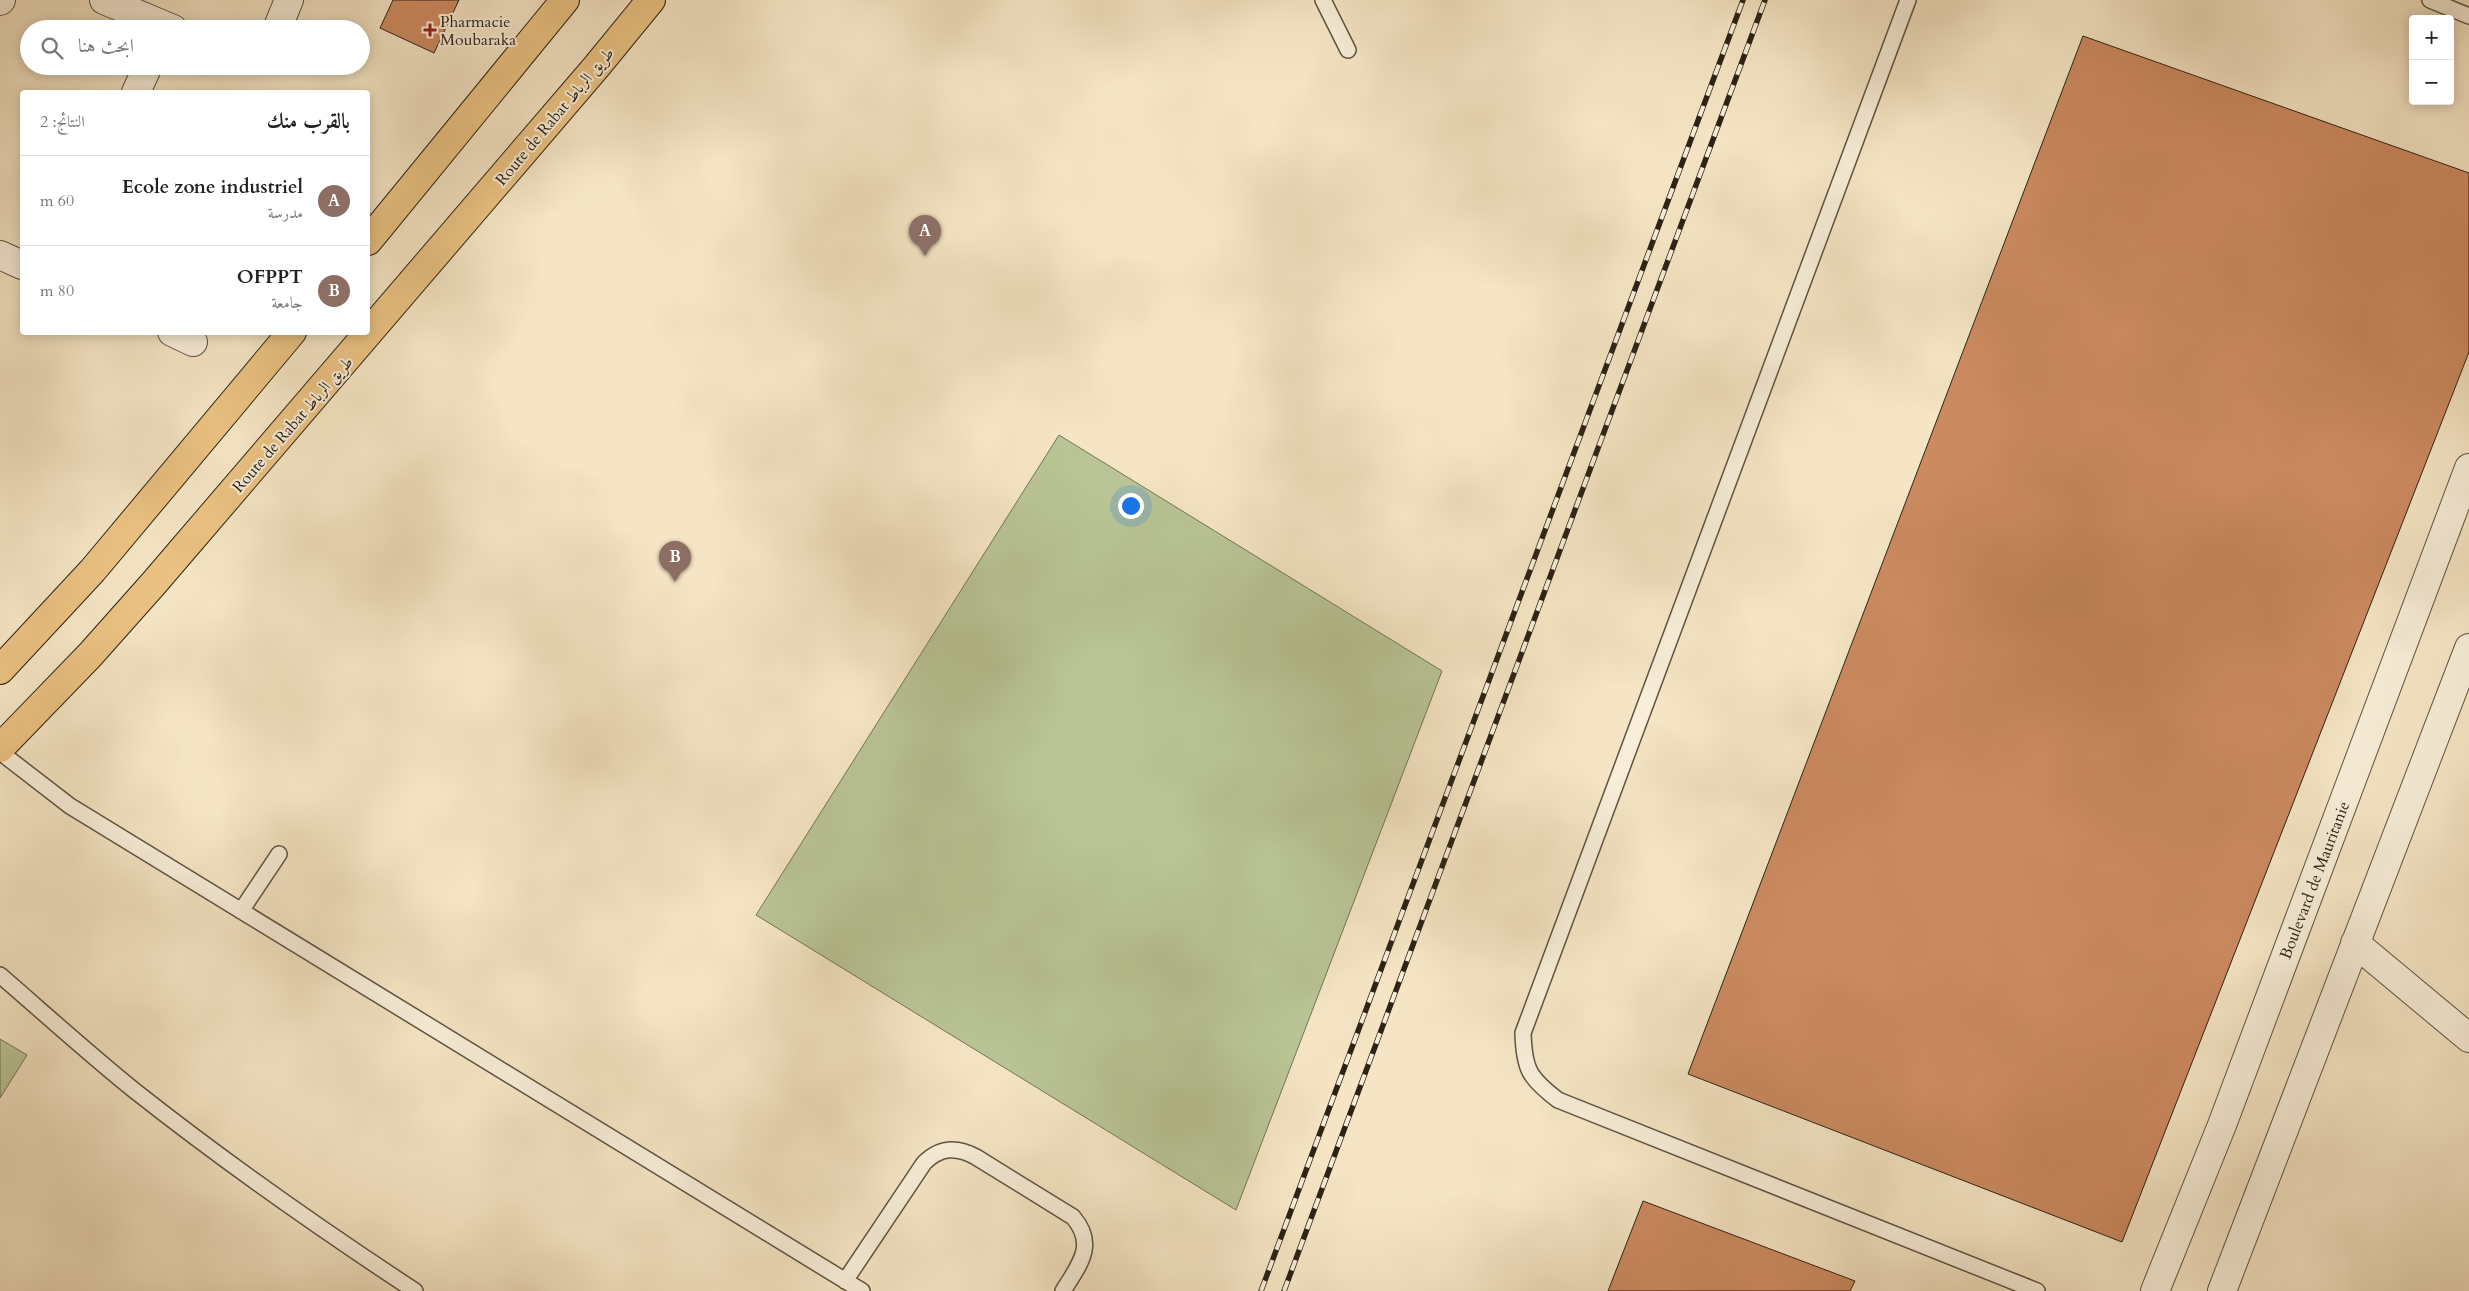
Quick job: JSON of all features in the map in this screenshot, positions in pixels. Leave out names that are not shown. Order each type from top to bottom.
[{"type":"main road","points":[[370,238],[565,0]]},
{"type":"main road","name":"Route de Rabat طريق الرباط","points":[[370,332],[651,0]]},
{"type":"main road","points":[[0,670],[93,570],[289,335]]},
{"type":"main road","name":"Route de Rabat طريق الرباط","points":[[0,748],[90,655],[244,480],[368,335]]},
{"type":"street","points":[[104,0],[149,20]]},
{"type":"street","points":[[281,20],[289,0]]},
{"type":"street","points":[[137,90],[144,75]]},
{"type":"street","points":[[0,255],[20,264]]},
{"type":"street","name":"Boulevard de Mauritanie","points":[[2155,1291],[2222,1125],[2469,468]]},
{"type":"street","points":[[2222,1291],[2469,648]]},
{"type":"street","points":[[2355,943],[2469,1038]]},
{"type":"lane","points":[[1323,0],[1348,50]]},
{"type":"lane","points":[[1908,0],[1523,1033],[1524,1057],[1529,1073],[1542,1088],[1558,1100],[2037,1291]]},
{"type":"lane","points":[[2430,0],[2469,16]]},
{"type":"lane","points":[[0,752],[70,806],[862,1291]]},
{"type":"lane","points":[[241,911],[279,854]]},
{"type":"lane","points":[[0,975],[133,1090],[200,1141],[342,1243],[415,1291]]},
{"type":"lane","points":[[845,1281],[924,1163],[942,1150],[954,1149],[965,1151],[976,1157],[1073,1218],[1081,1226],[1085,1251],[1063,1291]]},
{"type":"green space","points":[[1059,435],[1442,671],[1236,1210],[756,915]]},
{"type":"green space","points":[[0,1039],[27,1055],[0,1098]]},
{"type":"building","points":[[393,0],[459,0],[434,53],[380,28]]},
{"type":"building","points":[[2083,36],[2469,173],[2469,352],[2122,1242],[1688,1074]]},
{"type":"building","points":[[1643,1201],[1855,1281],[1850,1291],[1608,1291]]},
{"type":"railway","points":[[1261,1291],[1743,0]]},
{"type":"railway","points":[[1284,1291],[1765,0]]},
{"type":"place","name":"Pharmacie Moubaraka","points":[[430,30]]},
{"type":"place","name":"Ecole zone industriel","points":[[925,256]]},
{"type":"place","name":"OFPPT","points":[[675,582]]}]
